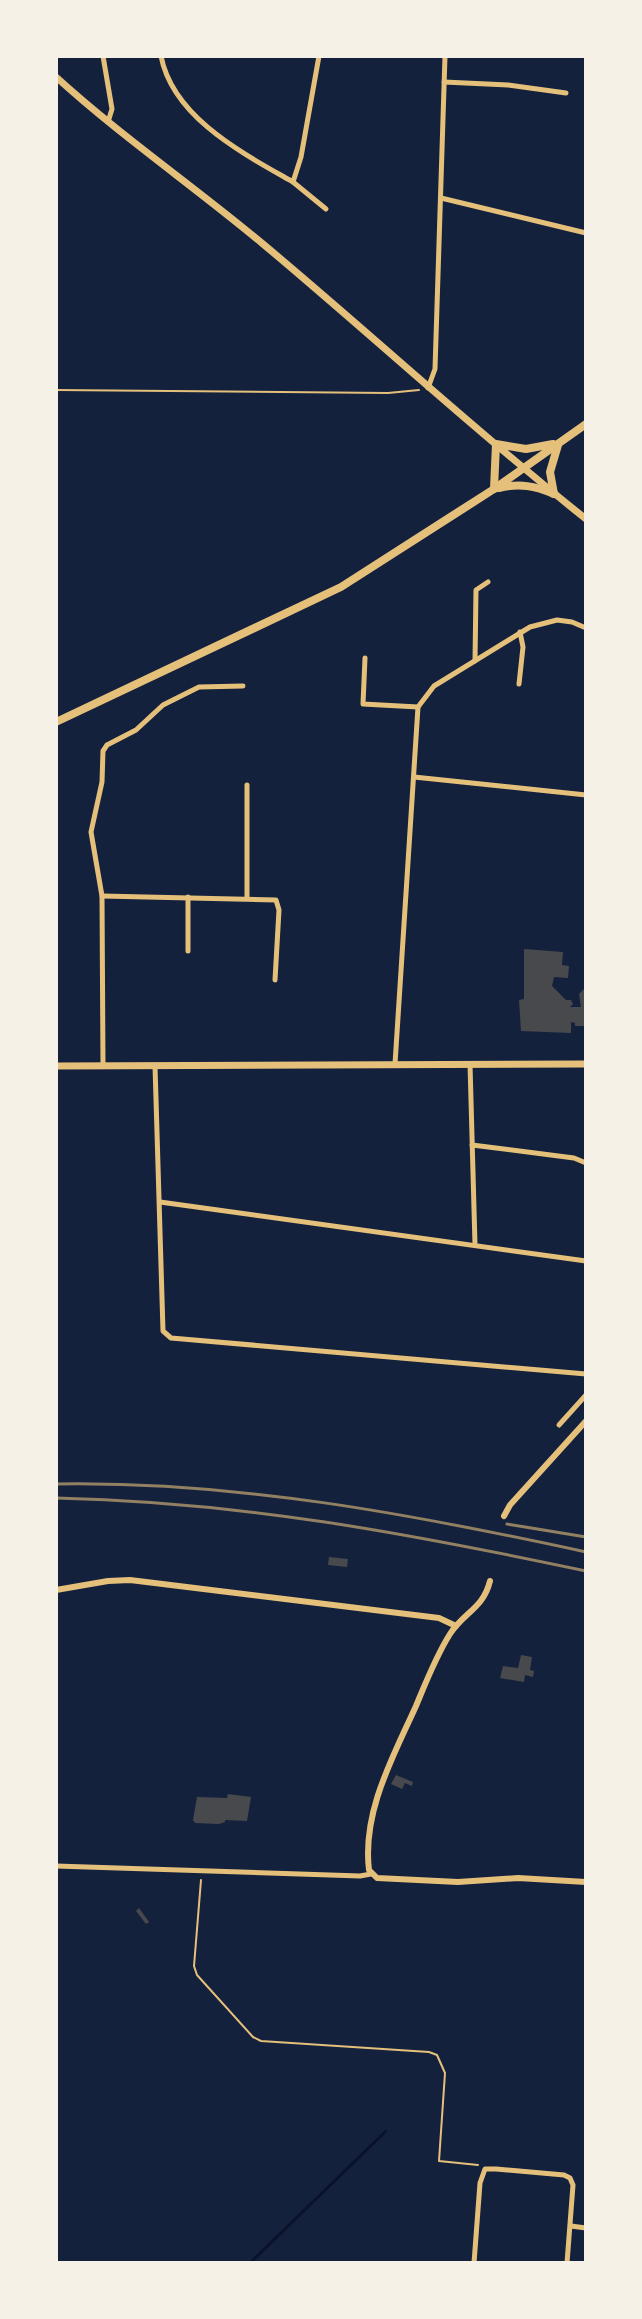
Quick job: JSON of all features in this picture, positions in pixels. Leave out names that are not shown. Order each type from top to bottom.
[{"type":"main road","points":[[56,77],[108,123],[229,216],[586,519]]},
{"type":"main road","points":[[56,722],[341,587],[494,489],[586,424]]},
{"type":"main road","points":[[496,444],[526,449],[558,443]]},
{"type":"main road","points":[[554,494],[550,472],[558,443]]},
{"type":"main road","points":[[494,489],[496,444]]},
{"type":"main road","points":[[494,489],[523,484],[554,494]]},
{"type":"main road","points":[[56,1066],[586,1064]]},
{"type":"street","points":[[103,56],[112,109],[108,123]]},
{"type":"street","points":[[161,56],[174,90],[208,127],[293,182],[326,209]]},
{"type":"street","points":[[293,182],[301,157],[319,56]]},
{"type":"street","points":[[428,388],[435,369],[445,56]]},
{"type":"street","points":[[444,82],[508,85],[566,93]]},
{"type":"street","points":[[441,198],[586,233]]},
{"type":"street","points":[[475,661],[476,590],[488,582]]},
{"type":"street","points":[[395,1064],[418,707],[434,686],[536,624],[572,622],[586,628]]},
{"type":"street","points":[[519,684],[523,647],[520,632]]},
{"type":"street","points":[[365,658],[363,704],[418,707]]},
{"type":"street","points":[[103,1066],[102,896],[91,832],[102,782],[103,751],[107,745],[136,730],[163,705],[199,687],[243,686]]},
{"type":"street","points":[[414,777],[586,795]]},
{"type":"street","points":[[247,785],[247,897]]},
{"type":"street","points":[[102,896],[270,898],[278,904],[275,980]]},
{"type":"street","points":[[188,897],[188,951]]},
{"type":"street","points":[[470,1064],[475,1245]]},
{"type":"street","points":[[155,1066],[163,1331],[171,1338],[586,1374]]},
{"type":"street","points":[[472,1145],[574,1158],[586,1163]]},
{"type":"street","points":[[160,1202],[586,1261]]},
{"type":"street","points":[[559,1425],[586,1395]]},
{"type":"street","points":[[504,1516],[510,1505],[586,1421]]},
{"type":"street","points":[[56,1590],[130,1580],[439,1618],[456,1626]]},
{"type":"street","points":[[490,1581],[480,1605],[456,1626],[433,1666],[375,1804],[369,1842],[371,1874],[377,1878],[458,1882],[518,1878],[586,1882]]},
{"type":"street","points":[[56,1866],[371,1874]]},
{"type":"street","points":[[474,2263],[480,2183],[485,2169],[570,2178],[573,2185],[567,2263]]},
{"type":"street","points":[[571,2226],[586,2228]]},
{"type":"path","points":[[56,390],[388,393],[428,388]]},
{"type":"path","points":[[201,1882],[194,1966],[197,1975],[253,2037],[261,2041],[437,2055],[445,2073],[439,2161],[475,2163],[485,2169]]},
{"type":"building","points":[[524,949],[563,952],[562,965],[569,966],[568,978],[554,977],[552,986],[566,1000],[571,1000],[573,1004],[570,1007],[581,1007],[579,994],[586,987],[586,1026],[575,1026],[571,1022],[571,1033],[521,1031],[519,1000],[524,999]]},
{"type":"building","points":[[329,1557],[348,1559],[347,1567],[328,1565]]},
{"type":"building","points":[[521,1655],[532,1657],[530,1670],[534,1671],[533,1677],[525,1675],[524,1682],[500,1678],[503,1666],[518,1668]]},
{"type":"building","points":[[396,1775],[413,1782],[412,1786],[405,1783],[402,1789],[391,1784]]},
{"type":"building","points":[[228,1794],[251,1797],[247,1821],[195,1823],[197,1797],[227,1798]]},
{"type":"building","points":[[139,1908],[149,1922],[146,1924],[136,1911]]},
{"type":"waterway","points":[[250,2263],[386,2131]]},
{"type":"railway","points":[[56,1484],[190,1488],[257,1494],[389,1513],[586,1552]]},
{"type":"railway","points":[[56,1498],[258,1513],[388,1532],[586,1571]]},
{"type":"railway","points":[[507,1524],[586,1537]]}]
